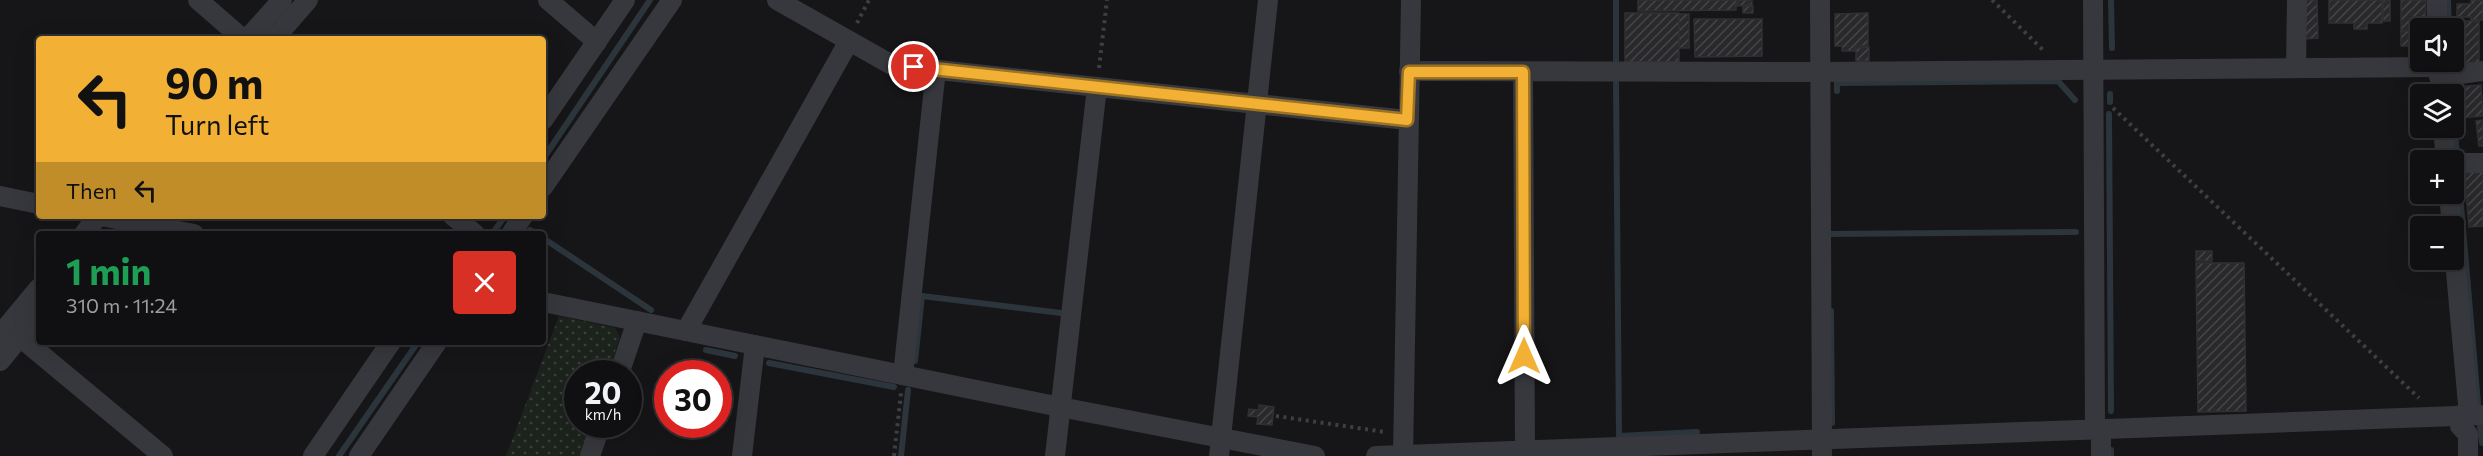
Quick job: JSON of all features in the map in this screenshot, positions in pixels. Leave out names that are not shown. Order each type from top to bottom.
[{"type":"street","points":[[198,0],[241,36]]},
{"type":"street","points":[[248,36],[282,0]]},
{"type":"street","points":[[277,36],[308,0]]},
{"type":"street","points":[[548,0],[597,42]]},
{"type":"street","points":[[546,116],[625,0]]},
{"type":"street","points":[[546,183],[672,0]]},
{"type":"street","points":[[777,0],[892,65],[1407,120]]},
{"type":"street","points":[[1220,447],[1268,0]]},
{"type":"street","points":[[1403,455],[1407,120],[1411,0]]},
{"type":"street","points":[[1820,0],[1822,448]]},
{"type":"street","points":[[2093,0],[2098,429],[2101,456]]},
{"type":"street","points":[[2296,0],[2296,68]]},
{"type":"street","points":[[2437,0],[2437,18]]},
{"type":"street","points":[[686,331],[848,40]]},
{"type":"street","points":[[1409,72],[1821,72],[2296,68],[2439,75],[2483,71]]},
{"type":"street","points":[[903,375],[936,69]]},
{"type":"street","points":[[1523,72],[1525,450]]},
{"type":"street","points":[[1055,456],[1097,87]]},
{"type":"street","points":[[2464,163],[2483,163]]},
{"type":"street","points":[[0,196],[36,203]]},
{"type":"street","points":[[458,219],[472,228]]},
{"type":"street","points":[[89,231],[106,221],[174,231]]},
{"type":"street","points":[[2456,270],[2470,415],[2460,426],[2468,434],[2468,456]]},
{"type":"street","points":[[0,361],[10,336],[36,293]]},
{"type":"street","points":[[546,303],[1060,407],[1220,447],[1315,456]]},
{"type":"street","points":[[10,336],[36,316]]},
{"type":"street","points":[[624,360],[637,321]]},
{"type":"street","points":[[10,336],[163,456]]},
{"type":"street","points":[[313,456],[389,345]]},
{"type":"street","points":[[359,456],[435,345]]},
{"type":"street","points":[[742,456],[755,345]]},
{"type":"street","points":[[1376,456],[1525,450],[1604,452],[1822,448],[2098,429],[2470,415]]},
{"type":"street","points":[[590,456],[596,438]]},
{"type":"path","points":[[848,40],[869,0]]},
{"type":"path","points":[[1097,87],[1107,0]]},
{"type":"path","points":[[1992,0],[2064,70]]},
{"type":"path","points":[[2093,90],[2439,416]]},
{"type":"path","points":[[894,456],[903,375]]},
{"type":"path","points":[[1276,416],[1403,434]]},
{"type":"shaded area","points":[[559,316],[615,328],[620,337],[612,360],[564,360],[564,438],[586,438],[580,456],[506,456]]},
{"type":"building","points":[[1638,0],[1736,0],[1736,10],[1638,11]]},
{"type":"building","points":[[1737,0],[1752,0],[1752,5],[1737,6]]},
{"type":"building","points":[[2304,0],[2317,0],[2318,38],[2304,39]]},
{"type":"building","points":[[2329,0],[2382,0],[2382,23],[2367,23],[2367,29],[2354,29],[2354,23],[2329,23]]},
{"type":"building","points":[[2383,0],[2390,0],[2390,21],[2383,21]]},
{"type":"building","points":[[2401,0],[2426,0],[2425,18],[2410,18],[2410,30],[2401,31]]},
{"type":"building","points":[[2471,0],[2483,0],[2483,20],[2457,17],[2457,4],[2471,4]]},
{"type":"building","points":[[1743,6],[1753,6],[1753,13],[1743,13]]},
{"type":"building","points":[[1625,13],[1679,13],[1679,62],[1625,62]]},
{"type":"building","points":[[1868,13],[1868,46],[1855,46],[1855,51],[1842,51],[1842,46],[1835,46],[1835,14]]},
{"type":"building","points":[[1679,14],[1689,14],[1689,48],[1679,48]]},
{"type":"building","points":[[1694,19],[1762,19],[1762,56],[1695,57]]},
{"type":"building","points":[[2464,21],[2479,21],[2479,63],[2464,63]]},
{"type":"building","points":[[2401,31],[2410,31],[2410,46],[2401,46]]},
{"type":"building","points":[[1869,47],[1869,61],[1856,61],[1856,48]]},
{"type":"building","points":[[2481,85],[2483,116],[2464,118],[2464,86]]},
{"type":"building","points":[[2483,120],[2483,146],[2479,146],[2476,121]]},
{"type":"building","points":[[2483,169],[2483,226],[2469,227],[2464,170]]},
{"type":"building","points":[[2196,251],[2212,251],[2212,261],[2196,261]]},
{"type":"building","points":[[2196,263],[2244,263],[2246,411],[2198,412]]},
{"type":"building","points":[[1259,405],[1274,407],[1272,425],[1257,424],[1258,417],[1248,416],[1249,409],[1259,410]]},
{"type":"waterway","points":[[546,155],[650,0]]},
{"type":"waterway","points":[[1616,0],[1616,63]]},
{"type":"waterway","points":[[2111,0],[2112,48]]},
{"type":"waterway","points":[[2448,0],[2449,18]]},
{"type":"waterway","points":[[264,36],[271,28]]},
{"type":"waterway","points":[[1837,91],[1837,83],[2058,81],[2075,100]]},
{"type":"waterway","points":[[1616,83],[1619,436],[1697,432]]},
{"type":"waterway","points":[[2110,94],[2110,102]]},
{"type":"waterway","points":[[2109,114],[2111,411]]},
{"type":"waterway","points":[[2455,138],[2457,150]]},
{"type":"waterway","points":[[2461,204],[2478,403]]},
{"type":"waterway","points":[[494,231],[503,219]]},
{"type":"waterway","points":[[1830,234],[2076,232]]},
{"type":"waterway","points":[[546,240],[651,310]]},
{"type":"waterway","points":[[915,361],[922,296],[1061,313]]},
{"type":"waterway","points":[[1831,311],[1832,423]]},
{"type":"waterway","points":[[339,456],[416,345]]},
{"type":"waterway","points":[[706,350],[735,356]]},
{"type":"waterway","points":[[769,363],[894,387]]},
{"type":"waterway","points":[[901,456],[908,390]]},
{"type":"waterway","points":[[2480,426],[2482,443]]},
{"type":"waterway","points":[[2111,450],[2111,456]]},
{"type":"route","points":[[914,67],[1407,120],[1409,72],[1523,72],[1524,356]]}]
